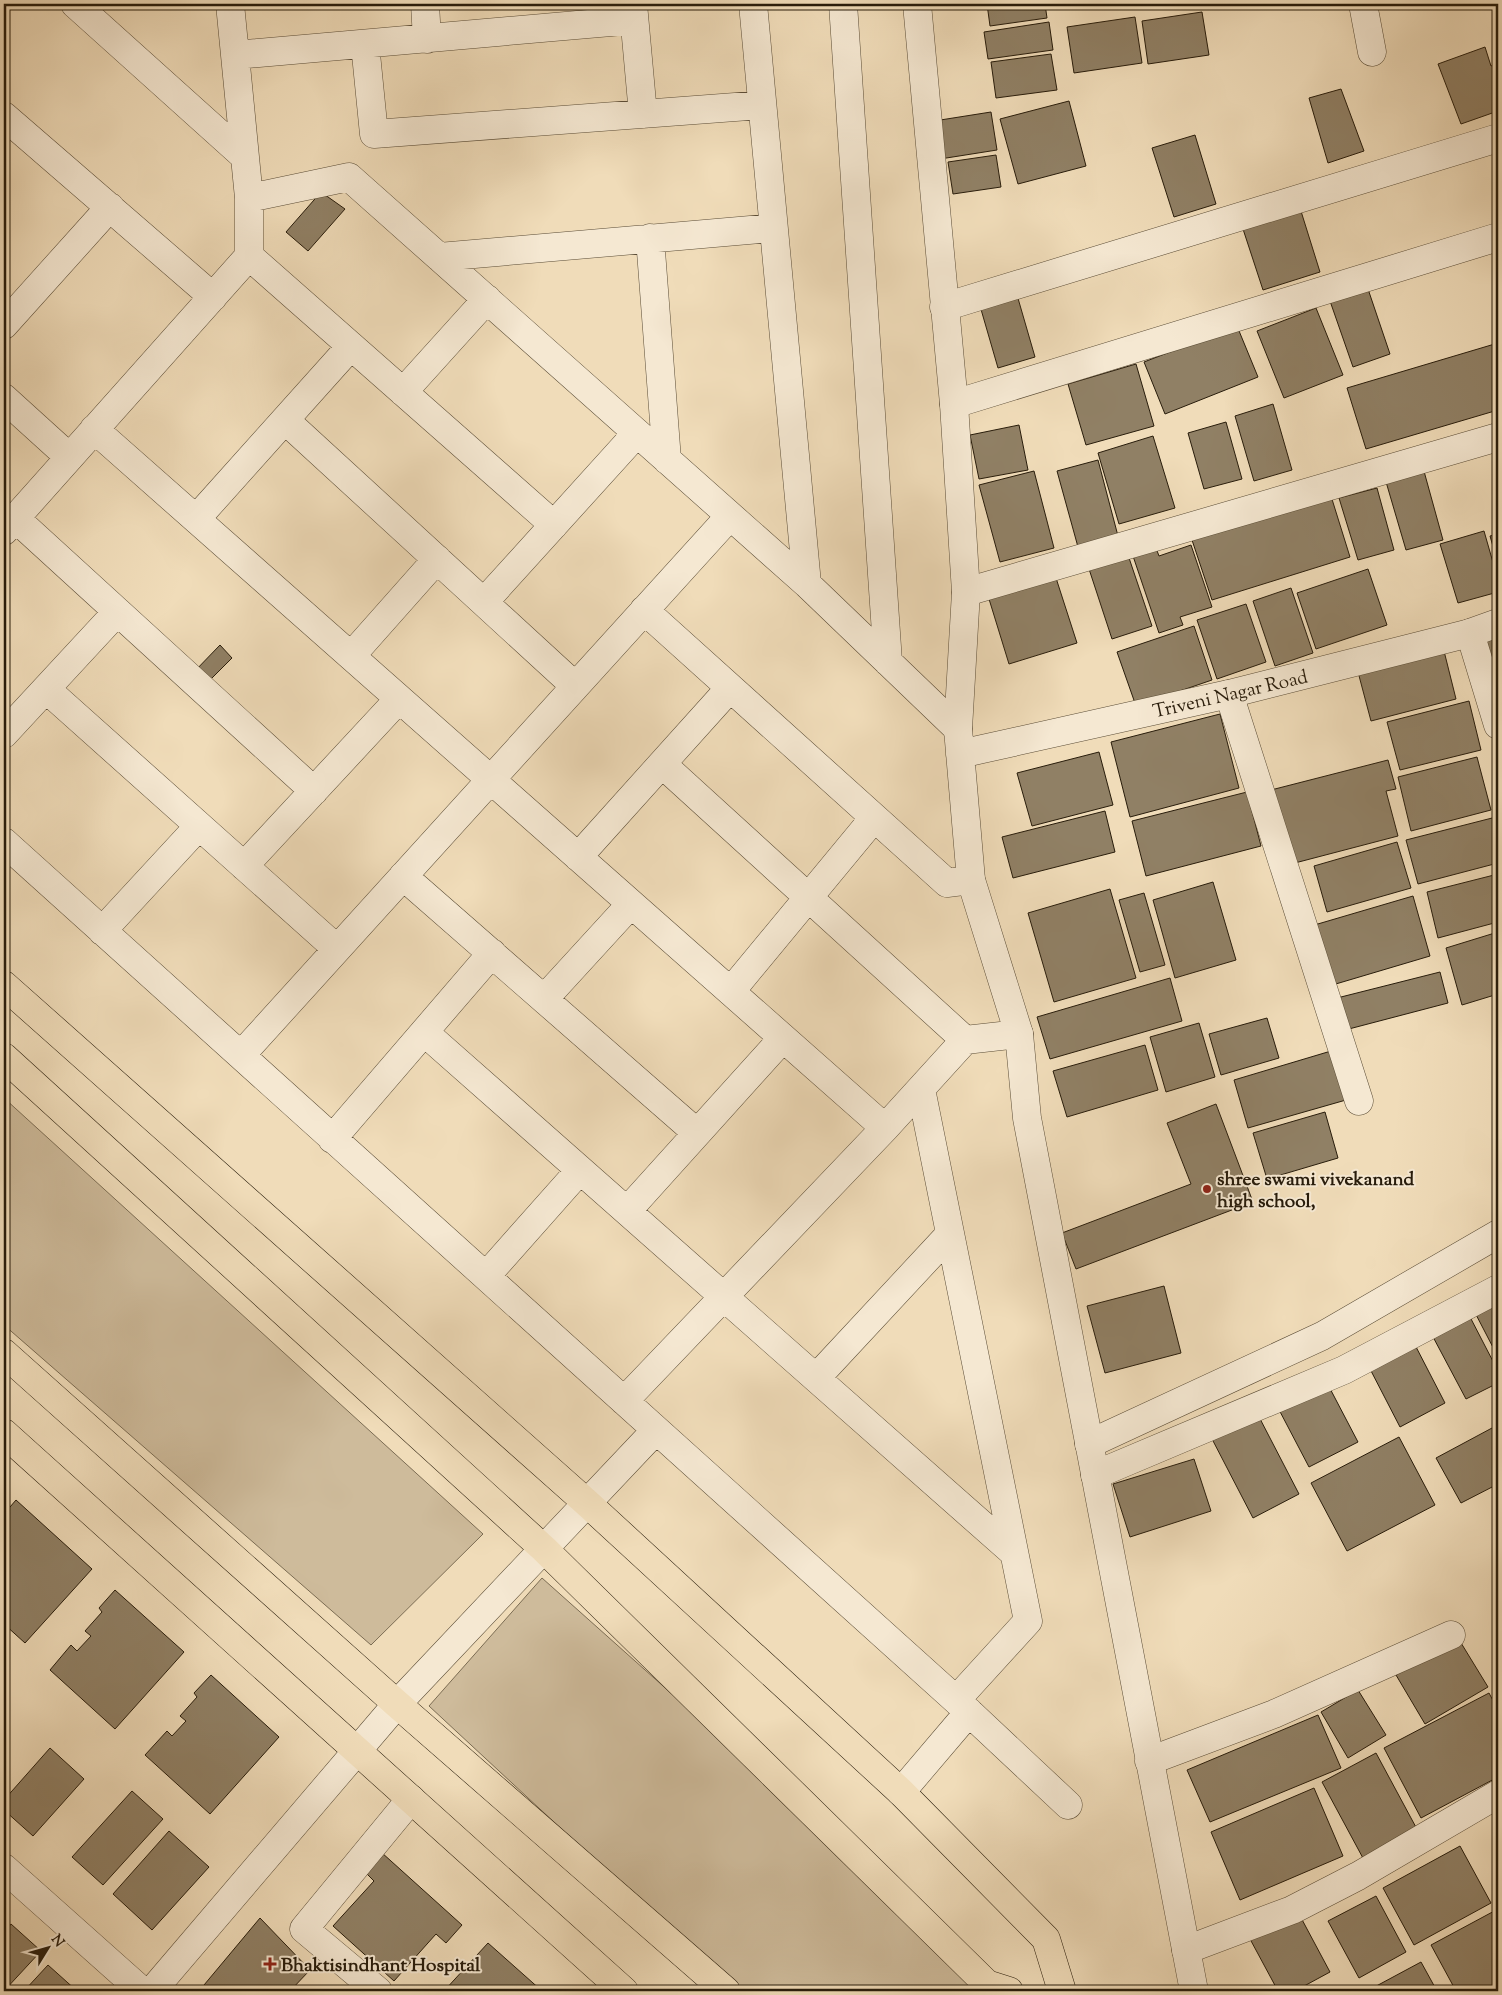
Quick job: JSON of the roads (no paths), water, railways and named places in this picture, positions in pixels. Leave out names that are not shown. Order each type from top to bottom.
[{"type":"main road","points":[[4,984],[587,1503],[902,1792],[1046,1939],[1062,1991]]},
{"type":"main road","points":[[4,1057],[544,1549],[987,1984],[1009,1991]]},
{"type":"main road","points":[[4,1352],[397,1704],[726,1991]]},
{"type":"main road","points":[[4,1433],[411,1799],[613,1988]]},
{"type":"street","points":[[75,4],[244,156]]},
{"type":"street","points":[[230,4],[249,198],[249,256],[9,525],[117,612],[314,790]]},
{"type":"street","points":[[425,4],[427,39]]},
{"type":"street","points":[[753,4],[807,584]]},
{"type":"street","points":[[843,4],[888,662]]},
{"type":"street","points":[[917,4],[954,404],[966,592],[959,742],[972,880],[1019,1034],[1027,1118],[1194,1991]]},
{"type":"street","points":[[1362,4],[1372,52]]},
{"type":"street","points":[[235,56],[427,39],[634,12],[643,114]]},
{"type":"street","points":[[365,44],[374,134],[762,105]]},
{"type":"street","points":[[4,116],[213,297]]},
{"type":"street","points":[[944,306],[1498,138]]},
{"type":"street","points":[[249,198],[349,178],[807,584],[888,662],[959,742]]},
{"type":"street","points":[[9,308],[110,208]]},
{"type":"street","points":[[439,256],[773,228]]},
{"type":"street","points":[[650,238],[667,460]]},
{"type":"street","points":[[954,404],[1498,238]]},
{"type":"street","points":[[249,256],[554,525]]},
{"type":"street","points":[[403,392],[487,300]]},
{"type":"street","points":[[196,519],[351,346]]},
{"type":"street","points":[[4,398],[69,457]]},
{"type":"street","points":[[285,420],[575,686]]},
{"type":"street","points":[[94,430],[886,1128]]},
{"type":"street","points":[[484,602],[637,433]]},
{"type":"street","points":[[966,592],[1498,437]]},
{"type":"street","points":[[241,1055],[730,516]]},
{"type":"street","points":[[351,656],[437,559]]},
{"type":"street","points":[[644,610],[946,883],[972,880]]},
{"type":"street","points":[[4,734],[117,612]]},
{"type":"street","name":"Triveni Nagar Road","points":[[959,742],[1229,694],[1470,633],[1498,623]]},
{"type":"street","points":[[1470,633],[1498,725]]},
{"type":"street","points":[[578,857],[730,688]]},
{"type":"street","points":[[46,689],[338,949]]},
{"type":"street","points":[[1229,694],[1360,1101]]},
{"type":"street","points":[[244,866],[399,699]]},
{"type":"street","points":[[662,764],[965,1040]]},
{"type":"street","points":[[731,992],[874,818]]},
{"type":"street","points":[[102,931],[198,826]]},
{"type":"street","points":[[4,842],[963,1706],[1068,1805]]},
{"type":"street","points":[[403,876],[697,1133]]},
{"type":"street","points":[[544,999],[631,904]]},
{"type":"street","points":[[332,1139],[492,953]]},
{"type":"street","points":[[424,1032],[1014,1553]]},
{"type":"street","points":[[624,1401],[886,1128],[965,1040],[1019,1034]]},
{"type":"street","points":[[627,1211],[783,1038]]},
{"type":"street","points":[[902,1792],[963,1706],[1028,1620],[921,1089]]},
{"type":"street","points":[[486,1276],[580,1170]]},
{"type":"street","points":[[816,1378],[950,1234]]},
{"type":"street","points":[[1089,1444],[1322,1336],[1498,1234]]},
{"type":"street","points":[[1095,1475],[1344,1370],[1498,1289]]},
{"type":"street","points":[[152,1991],[397,1704],[656,1430]]},
{"type":"street","points":[[1149,1761],[1274,1714],[1451,1634]]},
{"type":"street","points":[[1186,1950],[1292,1910],[1358,1876],[1498,1794]]},
{"type":"street","points":[[378,1991],[304,1929],[411,1799]]},
{"type":"street","points":[[4,1868],[142,1991]]},
{"type":"place","name":"shree swami vivekanand high school,","points":[[1207,1189]]},
{"type":"place","name":"Bhaktisindhant Hospital","points":[[270,1964]]}]
